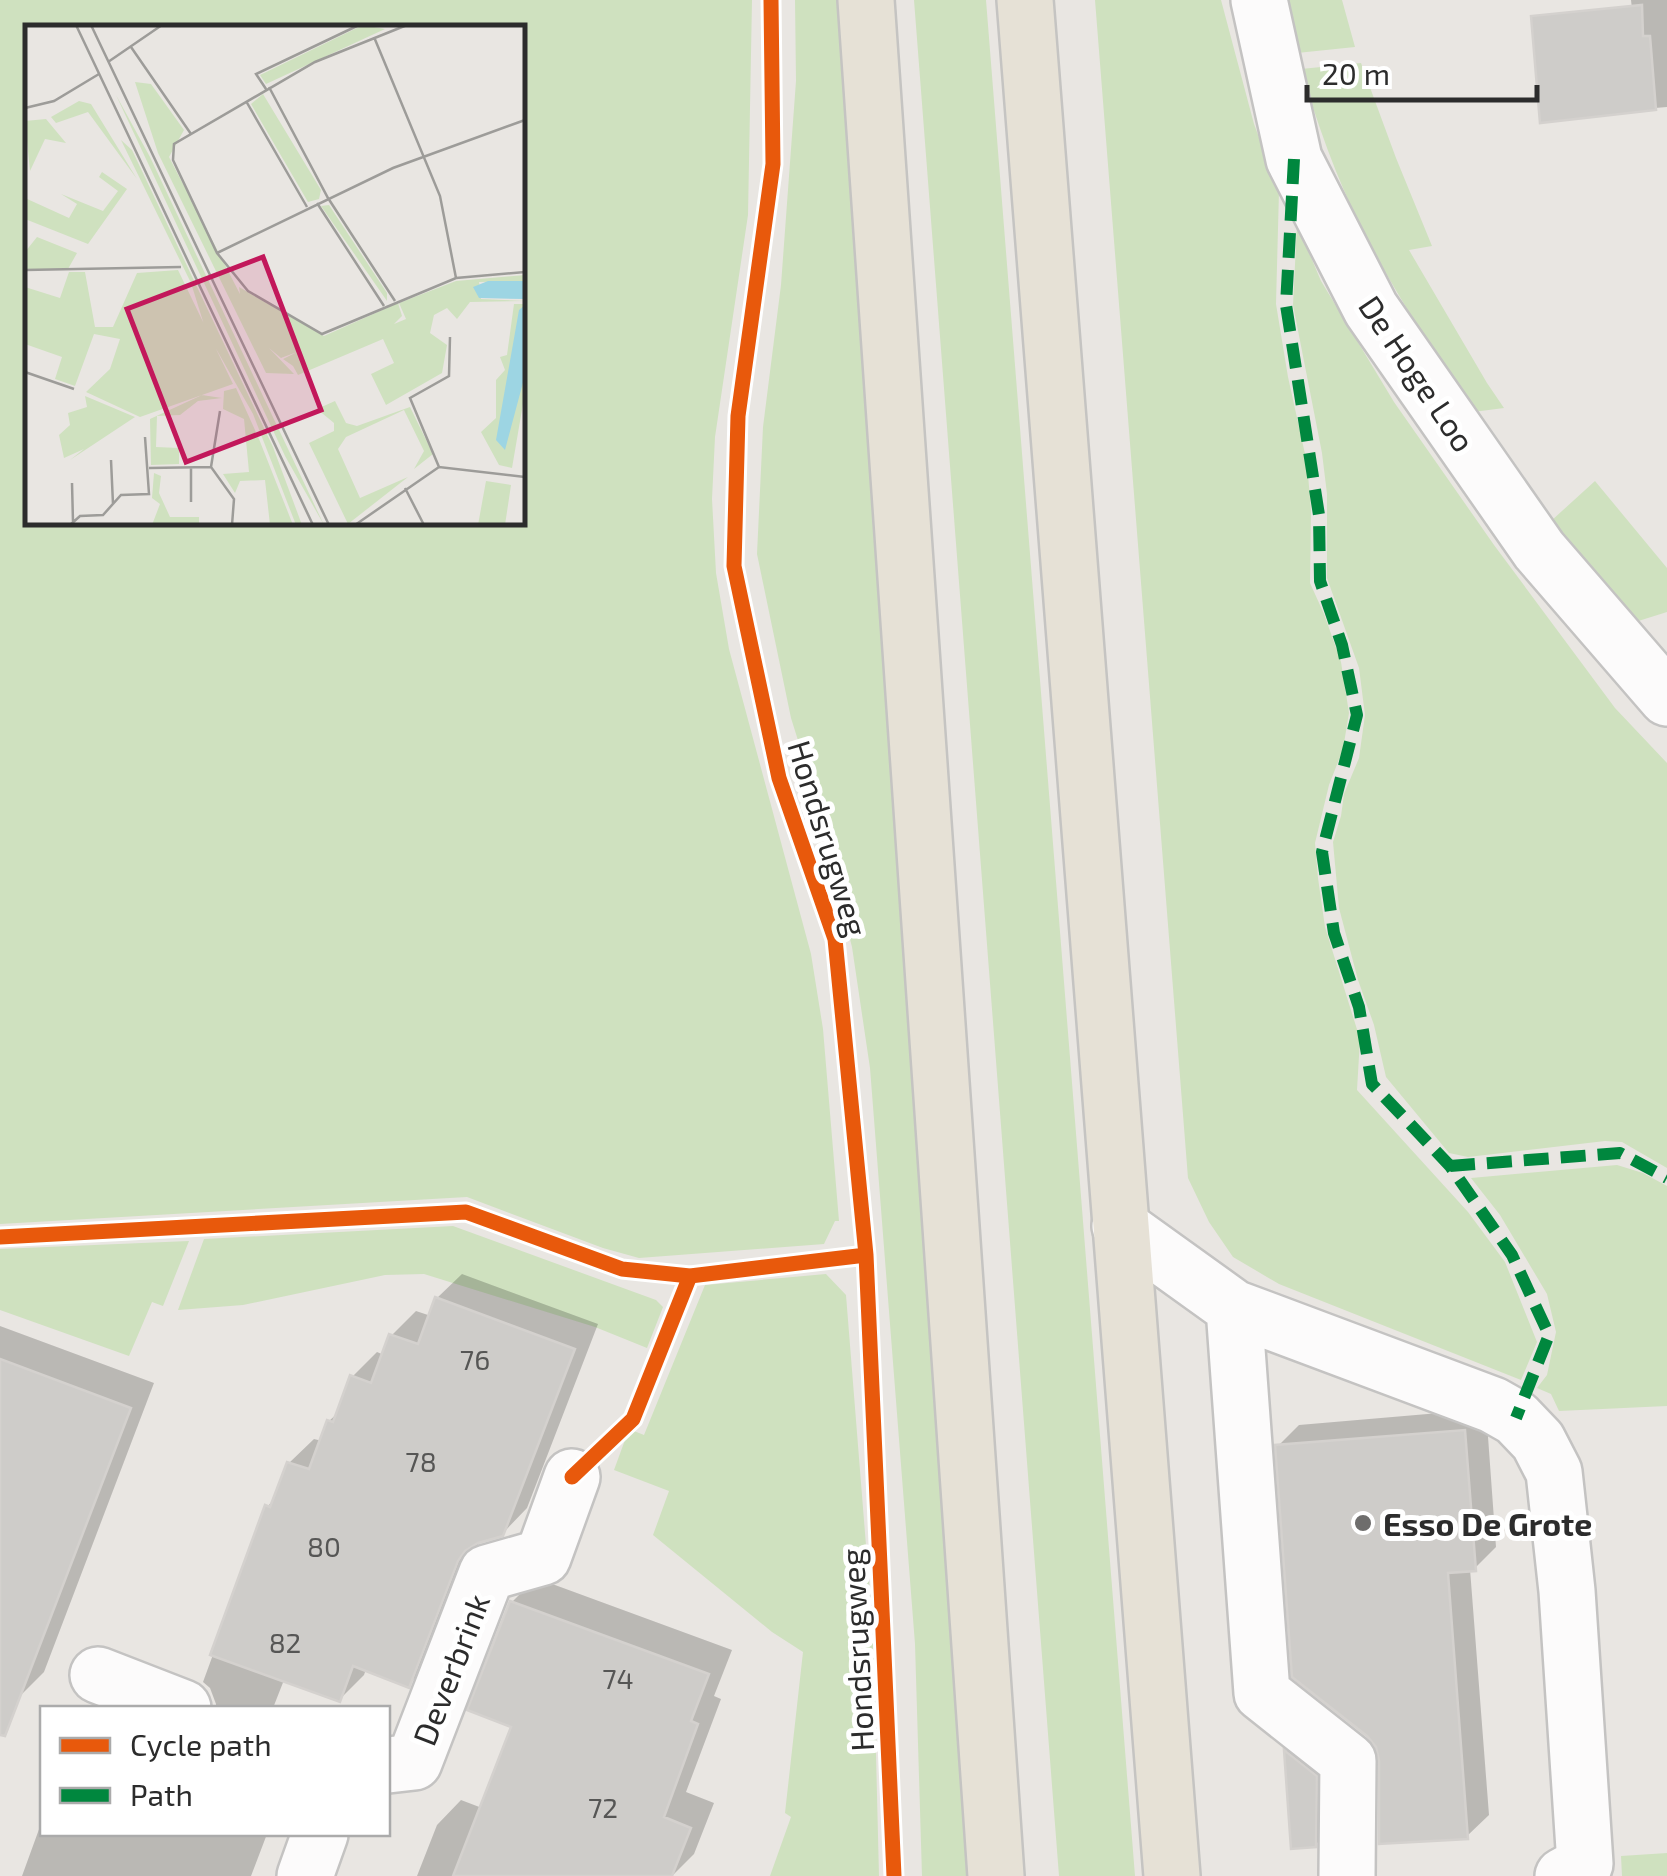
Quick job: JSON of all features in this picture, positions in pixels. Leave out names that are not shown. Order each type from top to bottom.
[{"type":"main road","points":[[866,0],[996,1876]]},
{"type":"main road","points":[[1025,0],[1172,1876]]},
{"type":"street","name":"De Hoge Loo","points":[[1260,0],[1294,159],[1371,309],[1539,550],[1667,698]]},
{"type":"street","points":[[1120,1226],[1234,1308],[1493,1405],[1516,1418],[1538,1441],[1554,1472],[1567,1590],[1584,1864],[1563,1876]]},
{"type":"street","points":[[1234,1308],[1262,1692],[1348,1761],[1347,1876]]},
{"type":"street","name":"Deverbrink","points":[[390,1765],[414,1762],[487,1573],[542,1557],[572,1477]]},
{"type":"street","points":[[98,1675],[179,1706]]},
{"type":"street","points":[[304,1876],[319,1836]]},
{"type":"green space","points":[[0,0],[752,0],[748,215],[715,437],[712,499],[716,573],[729,649],[811,954],[823,1029],[839,1221],[835,1221],[824,1244],[639,1258],[467,1197],[0,1224]]},
{"type":"green space","points":[[795,0],[837,0],[979,1876],[922,1876],[915,1644],[870,1068],[852,947],[791,718],[757,554],[763,427],[781,285],[796,81]]},
{"type":"green space","points":[[914,0],[986,0],[1135,1876],[1059,1876]]},
{"type":"green space","points":[[1095,0],[1221,0],[1254,124],[1279,191],[1276,304],[1307,463],[1310,583],[1341,662],[1349,713],[1343,749],[1329,785],[1315,843],[1325,927],[1360,1039],[1357,1090],[1468,1212],[1505,1262],[1537,1342],[1521,1380],[1279,1284],[1233,1257],[1209,1222],[1188,1178]]},
{"type":"green space","points":[[1284,0],[1342,0],[1355,47],[1297,53]]},
{"type":"green space","points":[[1361,63],[1432,246],[1409,250],[1504,408],[1473,412],[1387,275],[1343,189],[1301,69]]},
{"type":"green space","points":[[1297,224],[1321,281],[1394,402],[1615,708],[1667,763],[1667,1168],[1622,1142],[1468,1157],[1449,1153],[1386,1077],[1339,908],[1333,842],[1344,794],[1359,758],[1365,715],[1359,668],[1327,578],[1327,494],[1322,453],[1293,305]]},
{"type":"green space","points":[[1595,481],[1667,568],[1667,612],[1632,623],[1551,521]]},
{"type":"green space","points":[[1617,1165],[1667,1186],[1667,1406],[1559,1411],[1551,1394],[1537,1388],[1547,1375],[1556,1332],[1547,1294],[1500,1215],[1471,1178]]},
{"type":"green space","points":[[453,1226],[656,1300],[663,1307],[647,1348],[595,1327],[424,1274],[385,1275],[243,1305],[178,1310],[204,1239]]},
{"type":"green space","points":[[189,1241],[163,1306],[152,1302],[129,1356],[0,1310],[0,1249]]},
{"type":"green space","points":[[826,1274],[846,1295],[873,1633],[879,1876],[770,1876],[791,1817],[785,1813],[803,1652],[772,1632],[653,1535],[669,1491],[614,1470],[629,1429],[644,1435],[705,1285]]},
{"type":"green space","points":[[1667,1853],[1667,1876],[1622,1876],[1621,1856]]},
{"type":"building","points":[[1642,5],[1643,36],[1650,36],[1656,110],[1540,123],[1531,16]]},
{"type":"building","points":[[435,1297],[575,1349],[503,1536],[478,1543],[458,1561],[409,1688],[353,1666],[340,1702],[210,1655],[265,1505],[270,1507],[287,1462],[309,1469],[327,1420],[333,1422],[350,1375],[371,1383],[389,1334],[418,1344]]},
{"type":"building","points":[[0,1359],[131,1408],[5,1736],[0,1735]]},
{"type":"building","points":[[1465,1430],[1476,1571],[1448,1573],[1468,1839],[1379,1844],[1376,1747],[1292,1677],[1275,1445]]},
{"type":"building","points":[[510,1601],[709,1674],[691,1721],[698,1724],[664,1817],[691,1828],[672,1876],[453,1876],[511,1727],[467,1710]]},
{"type":"building","points":[[1284,1750],[1317,1776],[1316,1847],[1291,1849]]},
{"type":"marked path","points":[[1294,159],[1286,305],[1319,515],[1320,581],[1342,645],[1357,715],[1322,852],[1334,933],[1359,1007],[1372,1084],[1450,1166],[1512,1255],[1549,1335],[1516,1418]]},
{"type":"marked path","points":[[1450,1166],[1620,1153],[1667,1178]]},
{"type":"cycle path","name":"Hondsrugweg","points":[[771,0],[773,164],[738,416],[734,566],[779,778],[835,939],[866,1255],[894,1876]]},
{"type":"cycle path","points":[[0,1237],[466,1212],[622,1269],[690,1276],[866,1255]]},
{"type":"cycle path","points":[[572,1477],[633,1419],[690,1276]]},
{"type":"place","name":"Esso De Grote","points":[[1363,1523]]}]
